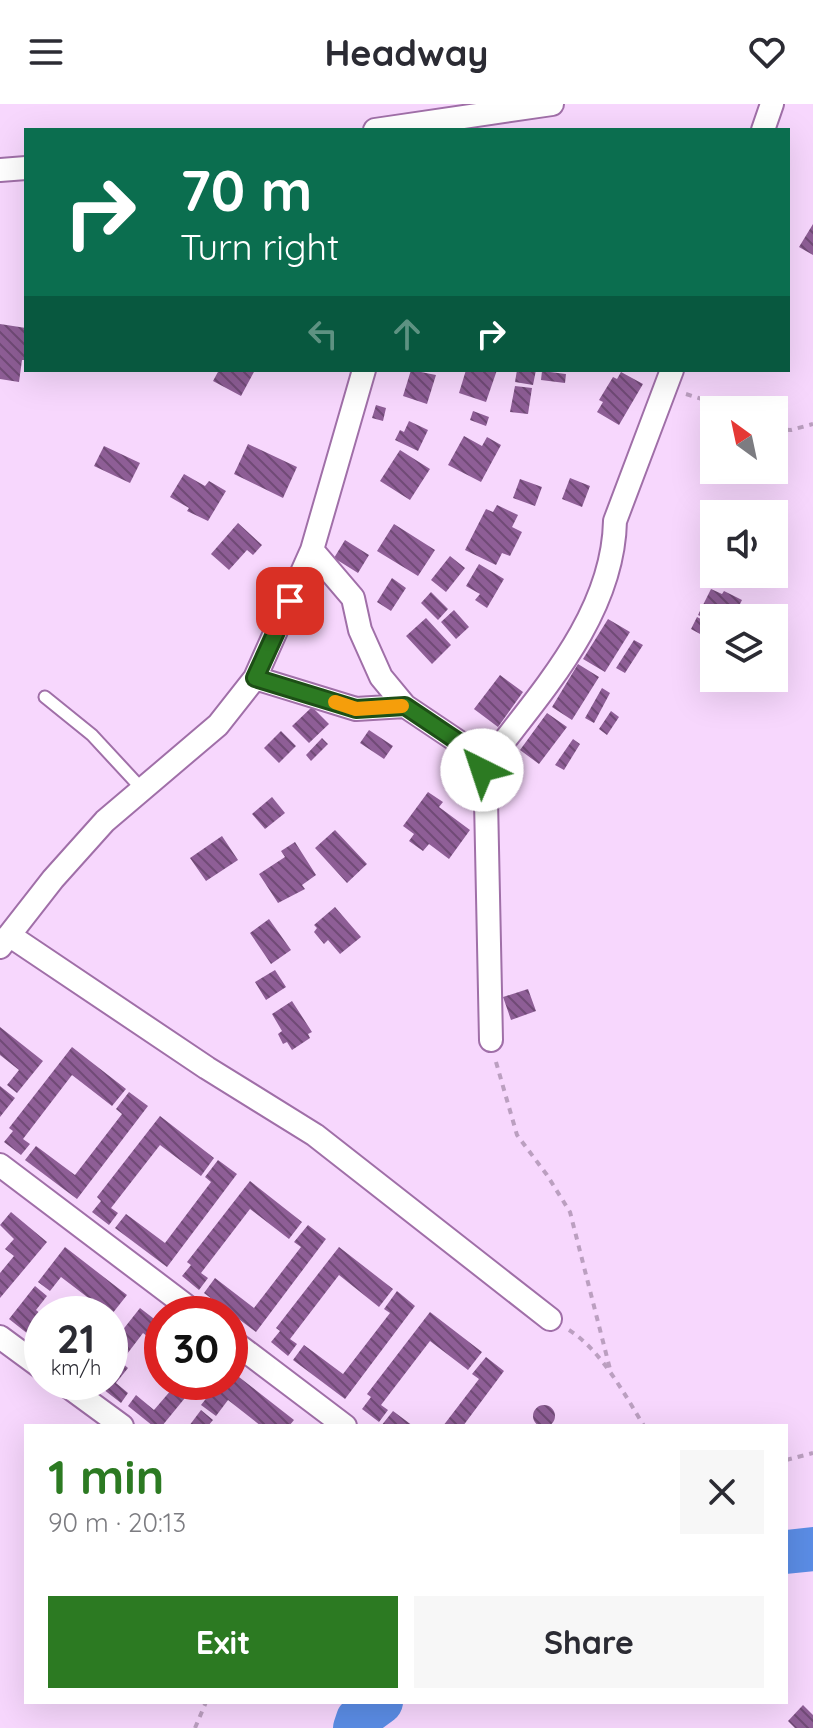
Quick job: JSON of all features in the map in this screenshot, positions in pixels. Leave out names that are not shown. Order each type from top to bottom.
[{"type":"street","points":[[414,127],[483,108],[552,104]]},
{"type":"street","points":[[764,128],[772,104]]},
{"type":"street","points":[[0,170],[24,168]]},
{"type":"street","points":[[363,372],[312,550],[255,678],[218,725],[105,821],[53,879],[4,941],[315,1135],[550,1319]]},
{"type":"street","points":[[482,770],[574,647],[598,599],[615,540],[615,521],[668,379]]},
{"type":"street","points":[[312,550],[353,598],[360,630],[381,677],[405,706],[469,749],[482,770],[486,800],[491,1040]]},
{"type":"street","points":[[255,678],[356,709],[405,706]]},
{"type":"street","points":[[0,1165],[173,1296]]},
{"type":"street","points":[[0,1337],[24,1355]]},
{"type":"street","points":[[248,1353],[342,1424]]},
{"type":"street","points":[[87,1400],[119,1424]]},
{"type":"lane","points":[[45,697],[92,735],[142,789]]},
{"type":"path","points":[[668,379],[700,398]]},
{"type":"path","points":[[788,430],[813,424]]},
{"type":"path","points":[[491,1040],[501,1086],[517,1135],[570,1212],[611,1373]]},
{"type":"path","points":[[550,1319],[577,1335],[611,1373],[643,1424]]},
{"type":"path","points":[[788,1459],[813,1453]]},
{"type":"path","points":[[195,1728],[205,1704]]},
{"type":"building","points":[[813,224],[813,255],[799,247]]},
{"type":"building","points":[[0,324],[24,328],[24,360],[19,382],[0,379]]},
{"type":"building","points":[[218,372],[254,372],[241,396],[213,381]]},
{"type":"building","points":[[410,372],[436,375],[427,404],[403,396]]},
{"type":"building","points":[[465,372],[496,372],[486,402],[459,393]]},
{"type":"building","points":[[517,372],[536,372],[533,385],[515,382]]},
{"type":"building","points":[[542,372],[566,374],[565,383],[541,380]]},
{"type":"building","points":[[621,372],[643,384],[619,425],[597,412],[603,402],[599,400],[613,377],[617,379]]},
{"type":"building","points":[[515,386],[532,388],[528,414],[510,412]]},
{"type":"building","points":[[376,405],[386,408],[383,421],[372,418]]},
{"type":"building","points":[[473,411],[489,417],[486,426],[470,420]]},
{"type":"building","points":[[409,421],[428,430],[418,451],[395,440],[400,430],[404,432]]},
{"type":"building","points":[[464,436],[482,446],[487,437],[501,445],[481,482],[448,465]]},
{"type":"building","points":[[248,444],[297,467],[283,498],[234,474]]},
{"type":"building","points":[[104,446],[140,463],[130,483],[94,466]]},
{"type":"building","points":[[400,450],[430,469],[410,500],[380,481]]},
{"type":"building","points":[[184,474],[205,486],[209,481],[226,491],[208,521],[187,511],[189,508],[170,497]]},
{"type":"building","points":[[570,478],[590,486],[582,507],[562,499]]},
{"type":"building","points":[[520,479],[542,487],[535,506],[513,498]]},
{"type":"building","points":[[497,505],[518,515],[512,527],[522,532],[510,556],[502,553],[496,565],[465,550],[486,509],[493,512]]},
{"type":"building","points":[[238,523],[262,545],[253,555],[247,550],[229,570],[211,554]]},
{"type":"building","points":[[394,524],[435,550],[418,576],[377,551]]},
{"type":"building","points":[[345,540],[369,555],[358,573],[334,558]]},
{"type":"building","points":[[450,556],[465,568],[446,592],[431,580]]},
{"type":"building","points":[[479,564],[504,579],[487,608],[475,600],[480,594],[466,586]]},
{"type":"building","points":[[392,578],[406,588],[391,611],[377,602]]},
{"type":"building","points":[[711,589],[722,594],[724,591],[742,600],[740,604],[704,604]]},
{"type":"building","points":[[431,592],[448,609],[438,620],[421,603]]},
{"type":"building","points":[[454,610],[469,627],[456,639],[441,622]]},
{"type":"building","points":[[697,617],[700,619],[700,634],[691,629]]},
{"type":"building","points":[[426,618],[451,645],[432,664],[406,636]]},
{"type":"building","points":[[608,619],[630,632],[605,672],[583,659]]},
{"type":"building","points":[[634,640],[643,645],[625,673],[616,668]]},
{"type":"building","points":[[578,664],[599,677],[572,720],[552,707]]},
{"type":"building","points":[[500,675],[523,692],[498,727],[474,709]]},
{"type":"building","points":[[602,688],[610,693],[594,723],[585,718]]},
{"type":"building","points":[[312,707],[329,724],[309,743],[292,726]]},
{"type":"building","points":[[611,711],[619,717],[607,735],[599,729]]},
{"type":"building","points":[[547,713],[567,727],[539,764],[520,750]]},
{"type":"building","points":[[369,730],[393,746],[384,759],[360,743]]},
{"type":"building","points":[[281,731],[296,746],[279,763],[264,748]]},
{"type":"building","points":[[322,738],[328,744],[311,761],[306,755]]},
{"type":"building","points":[[573,739],[580,744],[564,770],[555,765]]},
{"type":"building","points":[[428,792],[443,802],[439,807],[470,830],[449,859],[429,844],[423,851],[409,841],[414,834],[403,826]]},
{"type":"building","points":[[272,797],[285,813],[265,829],[252,814]]},
{"type":"building","points":[[335,830],[367,864],[347,883],[315,848]]},
{"type":"building","points":[[222,836],[238,860],[206,881],[190,858]]},
{"type":"building","points":[[295,842],[316,875],[302,885],[305,889],[278,903],[259,874],[285,857],[281,851]]},
{"type":"building","points":[[335,907],[361,937],[340,954],[328,940],[324,944],[314,932],[317,928],[314,925]]},
{"type":"building","points":[[269,919],[291,950],[271,964],[250,933]]},
{"type":"building","points":[[275,970],[286,987],[266,1000],[255,982]]},
{"type":"building","points":[[528,989],[536,1011],[511,1020],[503,997]]},
{"type":"building","points":[[292,1001],[312,1032],[308,1034],[310,1038],[292,1050],[287,1042],[283,1044],[278,1034],[282,1031],[272,1014]]},
{"type":"building","points":[[0,1027],[43,1061],[17,1093],[7,1085],[19,1070],[0,1055]]},
{"type":"building","points":[[72,1047],[126,1089],[112,1106],[72,1075],[23,1139],[30,1144],[21,1155],[4,1142],[13,1131],[9,1128]]},
{"type":"building","points":[[0,1086],[15,1098],[0,1117]]},
{"type":"building","points":[[129,1092],[148,1106],[77,1199],[25,1160],[36,1146],[75,1175],[122,1114],[116,1109]]},
{"type":"building","points":[[160,1116],[214,1158],[201,1176],[160,1145],[111,1208],[118,1213],[109,1225],[92,1212],[101,1201],[97,1197]]},
{"type":"building","points":[[218,1160],[237,1174],[167,1267],[115,1228],[126,1214],[165,1243],[211,1182],[205,1177]]},
{"type":"building","points":[[250,1181],[302,1222],[289,1239],[250,1209],[201,1273],[208,1278],[199,1290],[182,1276],[191,1265],[187,1262]]},
{"type":"building","points":[[11,1212],[47,1242],[0,1298],[0,1273],[14,1256],[5,1249],[14,1239],[0,1225]]},
{"type":"building","points":[[308,1225],[326,1239],[256,1332],[248,1326],[248,1303],[254,1308],[301,1247],[294,1242]]},
{"type":"building","points":[[65,1247],[127,1295],[86,1296],[61,1277],[50,1291],[38,1282]]},
{"type":"building","points":[[339,1247],[393,1289],[379,1307],[339,1275],[290,1339],[297,1344],[288,1356],[271,1342],[280,1331],[276,1328]]},
{"type":"building","points":[[215,1278],[238,1296],[208,1296],[204,1293]]},
{"type":"building","points":[[35,1286],[47,1296],[27,1296]]},
{"type":"building","points":[[397,1291],[415,1306],[345,1399],[293,1360],[304,1345],[343,1374],[390,1313],[384,1309]]},
{"type":"building","points":[[24,1300],[24,1331],[9,1319]]},
{"type":"building","points":[[140,1308],[144,1311],[144,1334],[128,1353],[128,1323]]},
{"type":"building","points":[[430,1312],[482,1352],[468,1370],[430,1341],[381,1405],[388,1410],[379,1422],[362,1409],[371,1397],[367,1394]]},
{"type":"building","points":[[486,1357],[504,1371],[464,1424],[445,1424],[479,1379],[472,1374]]},
{"type":"building","points":[[248,1384],[294,1420],[291,1424],[258,1424],[228,1400],[248,1400]]},
{"type":"building","points":[[136,1395],[154,1410],[163,1400],[183,1400],[164,1424],[150,1424],[128,1406]]},
{"type":"building","points":[[205,1400],[228,1400],[216,1416],[201,1405]]},
{"type":"building","points":[[544,1405],[554,1412],[552,1424],[536,1424],[533,1416],[536,1408]]},
{"type":"building","points":[[201,1410],[213,1420],[210,1424],[190,1424]]},
{"type":"building","points":[[393,1411],[410,1424],[383,1424]]},
{"type":"building","points":[[803,1705],[813,1715],[813,1728],[795,1728],[788,1721]]},
{"type":"waterway","points":[[788,1552],[813,1549]]},
{"type":"waterway","points":[[355,1728],[358,1719],[378,1704]]},
{"type":"slow traffic","points":[[335,702],[356,709],[402,706]]},
{"type":"route","points":[[290,601],[255,678],[356,709],[405,706],[469,749],[482,770]]}]
